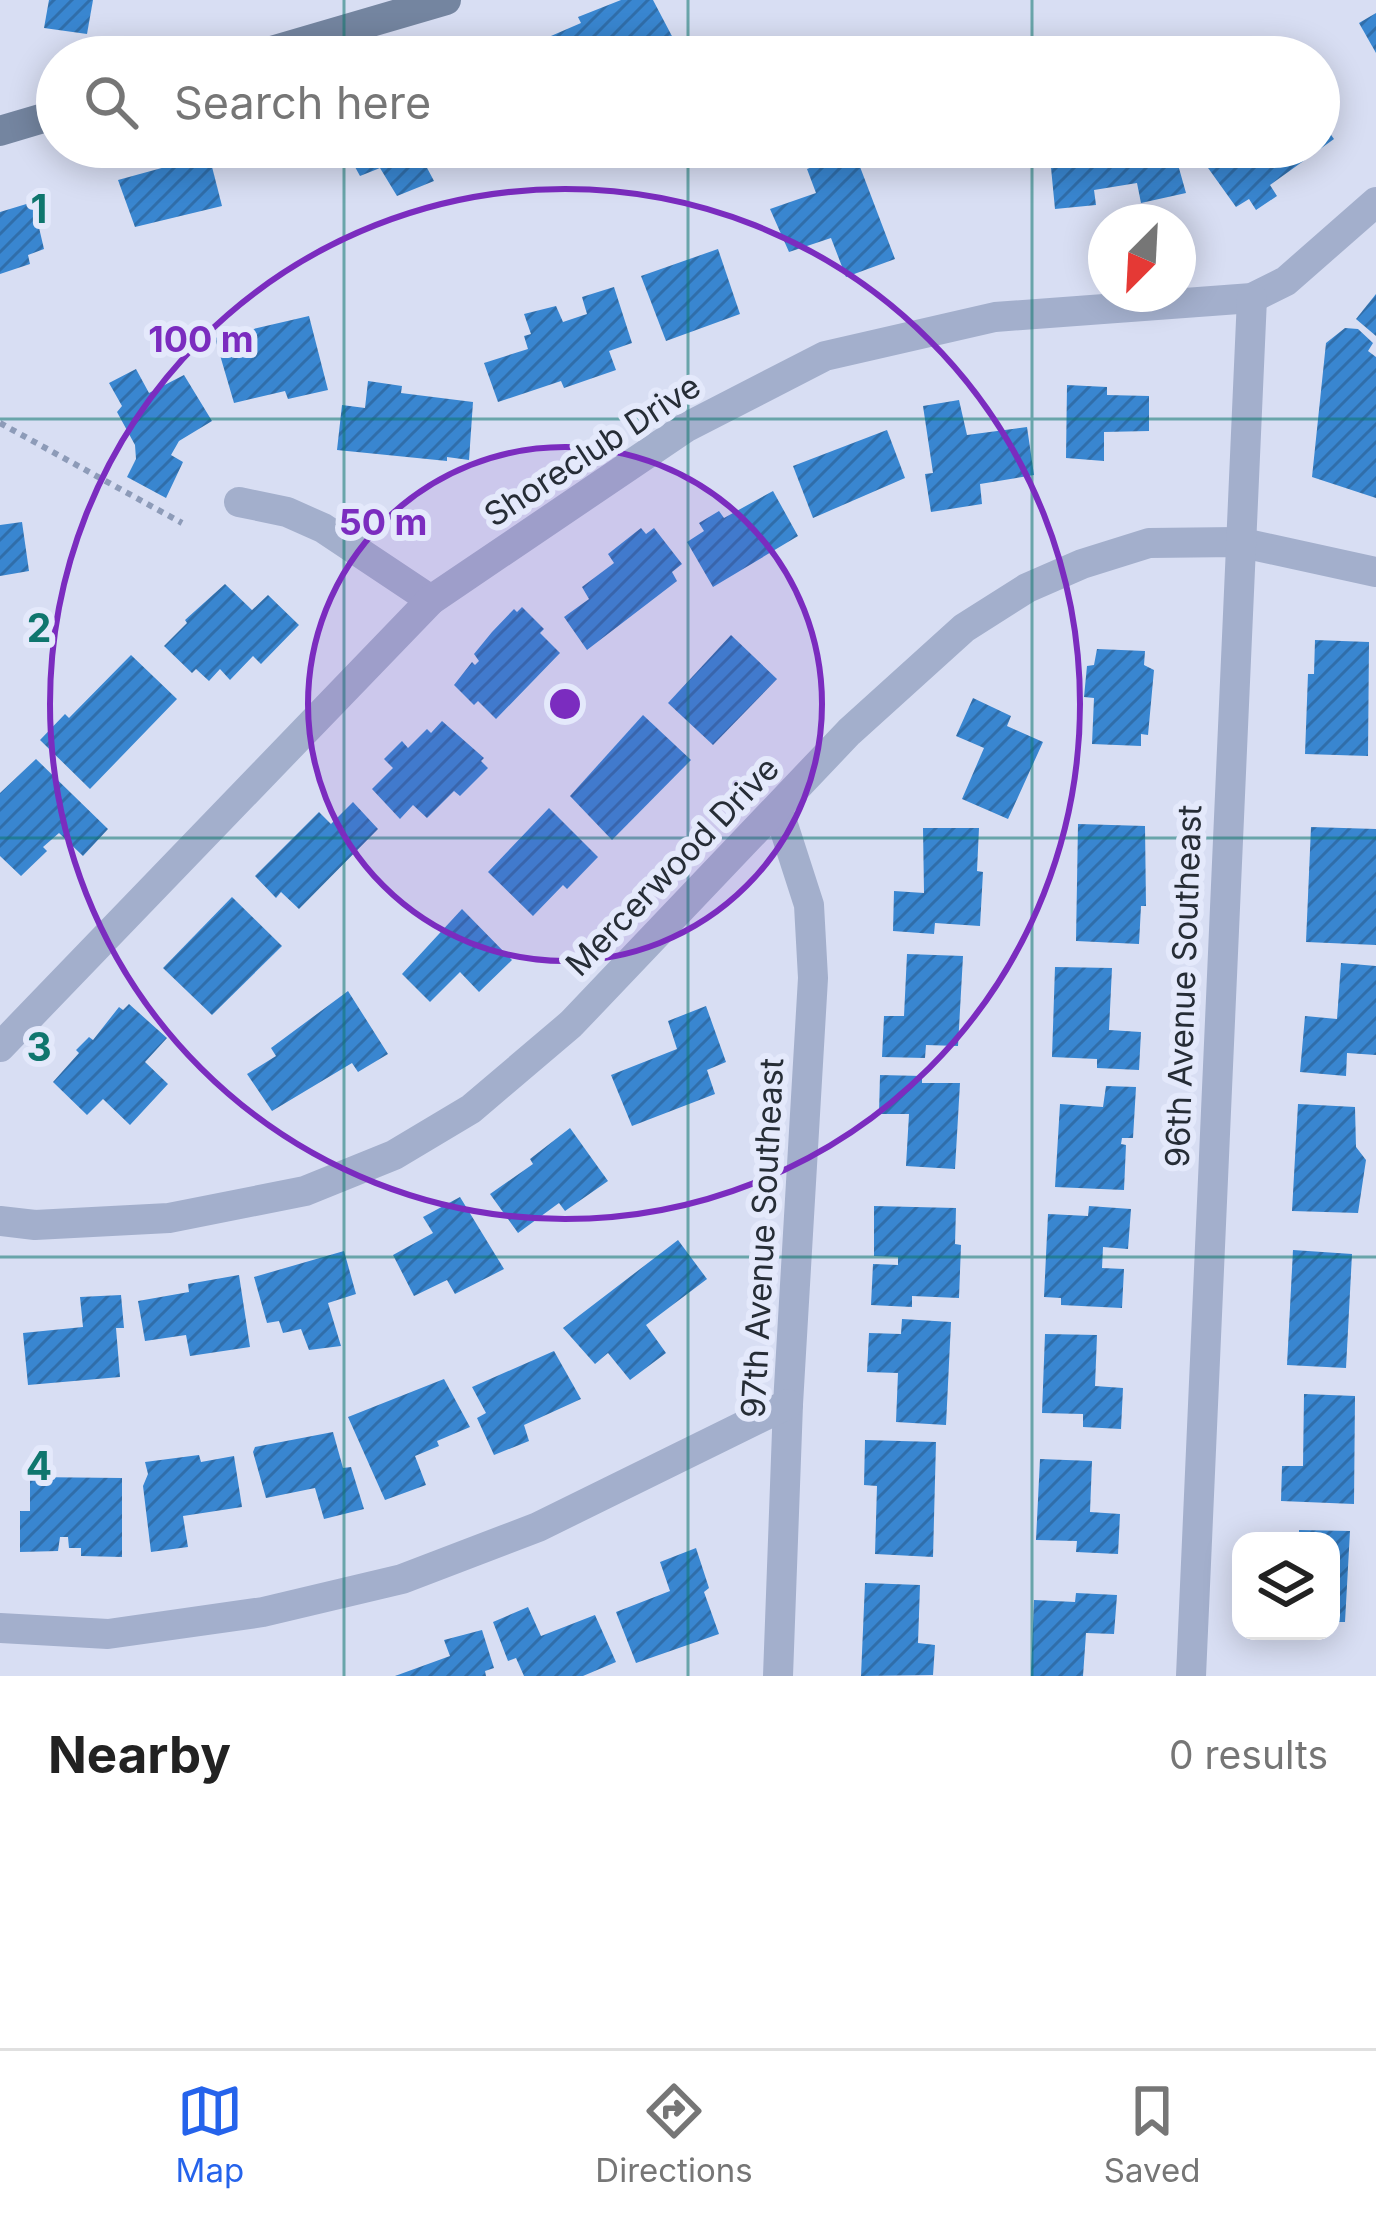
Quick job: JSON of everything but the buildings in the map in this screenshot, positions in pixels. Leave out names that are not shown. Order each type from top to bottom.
[{"type":"street","points":[[323,36],[446,0]]},
{"type":"street","points":[[0,130],[36,120]]},
{"type":"street","name":"Shoreclub Drive","points":[[0,1047],[431,601],[685,428],[825,356],[995,317],[1252,298],[1286,281],[1376,202]]},
{"type":"street","name":"96th Avenue Southeast","points":[[1191,1676],[1252,298]]},
{"type":"street","points":[[239,502],[286,512],[323,528],[431,601]]},
{"type":"street","name":"Mercerwood Drive","points":[[0,1221],[35,1225],[169,1218],[305,1192],[394,1155],[471,1108],[571,1024],[849,732],[964,628],[1027,588],[1082,564],[1149,544],[1238,542],[1376,572]]},
{"type":"street","name":"97th Avenue Southeast","points":[[778,809],[809,904],[813,978],[788,1404],[778,1676]]},
{"type":"street","points":[[0,1628],[108,1634],[263,1612],[402,1579],[538,1527],[788,1404]]},
{"type":"path","points":[[0,423],[182,524]]}]
